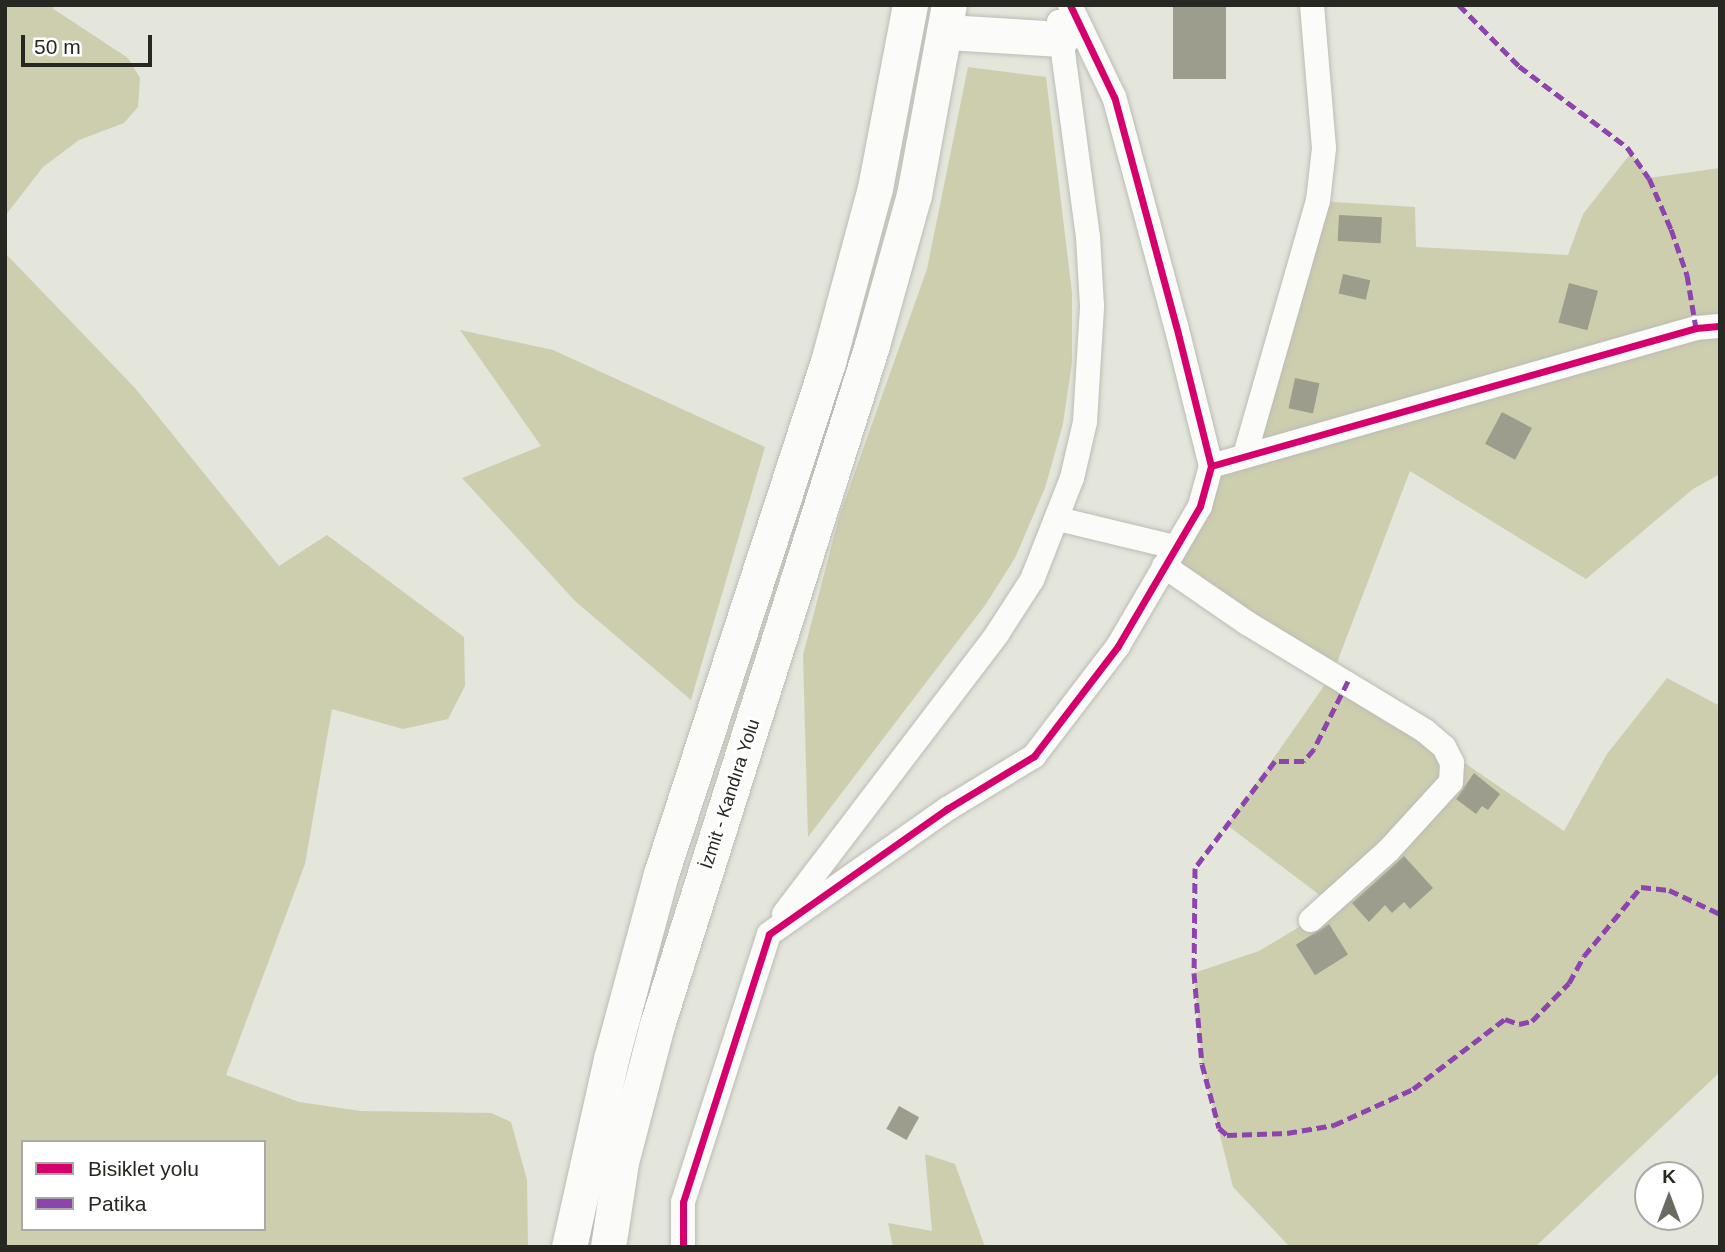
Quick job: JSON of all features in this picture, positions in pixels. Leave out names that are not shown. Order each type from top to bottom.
[{"type":"highway","points":[[569,1247],[611,1059],[661,874],[846,295],[875,188],[910,5]]},
{"type":"highway","points":[[948,19],[1059,22]]},
{"type":"highway","name":"İzmit - Kandıra Yolu","points":[[608,1247],[621,1162],[657,1025],[872,345],[914,195],[948,19]]},
{"type":"street","points":[[769,934],[947,808],[1034,756],[1118,646],[1200,506],[1211,466],[1114,97],[1070,5]]},
{"type":"street","points":[[1245,455],[1318,201],[1324,148],[1312,5]]},
{"type":"street","points":[[683,1247],[683,1202],[769,934],[997,634],[1032,580],[1058,519],[1085,422],[1092,306],[1088,237],[1059,22]]},
{"type":"street","points":[[1211,466],[1696,328],[1720,326]]},
{"type":"street","points":[[1058,519],[1169,556],[1247,623],[1414,724],[1444,747],[1452,763],[1451,782],[1389,850],[1311,920]]},
{"type":"green space","points":[[5,5],[57,5],[52,8],[128,58],[140,78],[138,107],[124,123],[79,140],[43,167],[5,216]]},
{"type":"green space","points":[[968,67],[1046,77],[1072,293],[1072,362],[1063,424],[1045,488],[1015,558],[986,604],[808,837],[803,655],[839,517],[927,269]]},
{"type":"green space","points":[[1631,153],[1649,178],[1720,168],[1720,474],[1693,489],[1586,579],[1410,471],[1333,673],[1164,566],[1211,466],[1245,455],[1318,201],[1415,207],[1416,247],[1568,255],[1583,214]]},
{"type":"green space","points":[[5,253],[135,388],[279,566],[327,535],[464,637],[465,686],[448,719],[403,729],[332,709],[305,864],[226,1075],[299,1102],[361,1111],[491,1113],[511,1122],[527,1180],[528,1247],[5,1247]]},
{"type":"green space","points":[[460,330],[553,350],[765,447],[691,700],[575,601],[462,478],[541,446]]},
{"type":"green space","points":[[1333,673],[1564,831],[1607,754],[1667,678],[1720,706],[1720,1072],[1535,1247],[1290,1247],[1233,1187],[1202,1064],[1194,973],[1259,951],[1311,920],[1329,902],[1227,825]]},
{"type":"green space","points":[[925,1154],[955,1164],[985,1247],[893,1247],[888,1223],[932,1231]]},
{"type":"building","points":[[1173,5],[1226,5],[1226,79],[1173,79]]},
{"type":"building","points":[[1339,215],[1382,217],[1381,243],[1338,241]]},
{"type":"building","points":[[1343,274],[1370,280],[1366,300],[1339,293]]},
{"type":"building","points":[[1569,283],[1598,291],[1587,330],[1558,323]]},
{"type":"building","points":[[1295,378],[1319,383],[1313,414],[1289,408]]},
{"type":"building","points":[[1502,412],[1532,428],[1515,460],[1485,444]]},
{"type":"building","points":[[1474,773],[1500,794],[1488,810],[1482,806],[1476,814],[1456,799]]},
{"type":"building","points":[[1404,856],[1433,888],[1410,909],[1404,902],[1392,913],[1385,905],[1369,922],[1352,903]]},
{"type":"building","points":[[1329,924],[1348,955],[1315,975],[1296,945]]},
{"type":"building","points":[[899,1106],[919,1117],[907,1140],[886,1129]]},
{"type":"marked path","points":[[1459,5],[1519,66],[1627,147],[1649,178],[1671,229],[1687,275],[1696,328]]},
{"type":"marked path","points":[[1348,681],[1314,749],[1304,761],[1275,761],[1195,868],[1194,973],[1202,1064],[1219,1128],[1227,1135],[1287,1133],[1334,1125],[1413,1089],[1505,1019],[1519,1024],[1532,1021],[1569,983],[1584,956],[1641,887],[1669,890],[1720,914]]},
{"type":"cycle path","points":[[683,1247],[683,1202],[769,934],[947,809],[1034,756],[1118,646],[1200,506],[1211,466],[1176,326],[1114,97],[1070,5]]},
{"type":"cycle path","points":[[1211,466],[1696,328],[1720,326]]}]
